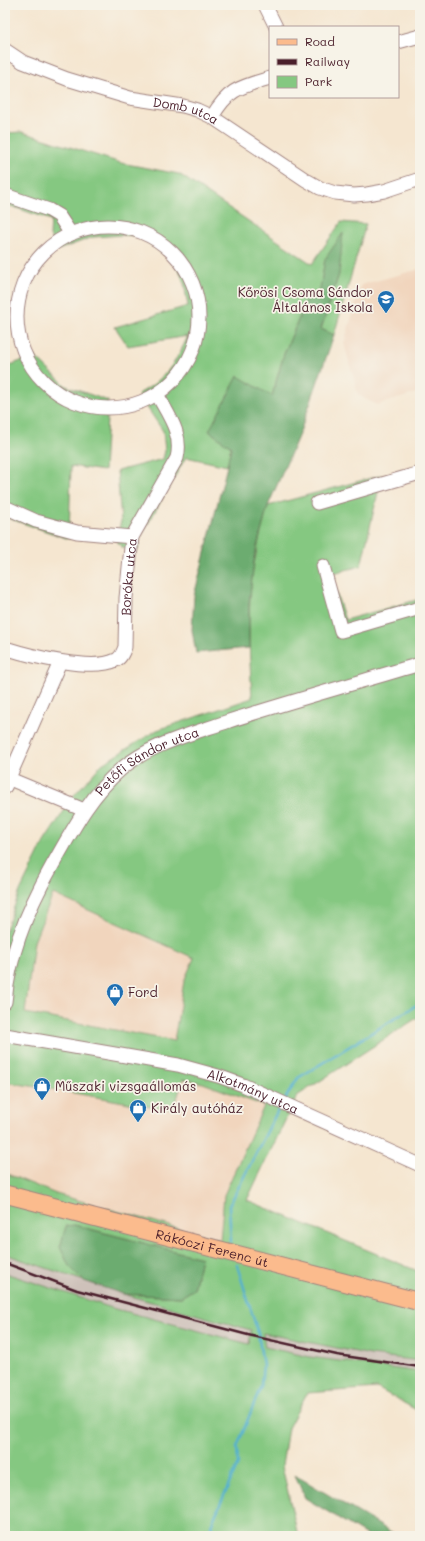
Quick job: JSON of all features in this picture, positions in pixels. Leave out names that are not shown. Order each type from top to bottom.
[{"type":"main road","name":"Rákóczi Ferenc út","points":[[5,1194],[420,1302]]},
{"type":"street","points":[[265,5],[276,26]]},
{"type":"street","points":[[399,42],[420,36]]},
{"type":"street","name":"Domb utca","points":[[5,50],[23,62],[67,79],[130,98],[182,106],[197,110],[212,117],[320,188],[335,193],[354,195],[384,191],[420,179]]},
{"type":"street","points":[[212,117],[220,103],[235,90],[269,78]]},
{"type":"street","points":[[5,195],[49,210],[59,216],[71,234]]},
{"type":"street","points":[[106,226],[135,230],[153,238],[168,249],[184,267],[191,280],[198,306],[198,329],[193,350],[182,370],[170,383],[157,394],[136,404],[124,407],[107,408],[80,403],[68,398],[49,386],[27,357],[21,341],[18,322],[20,298],[24,284],[34,265],[44,253],[71,234],[90,228],[106,226]]},
{"type":"street","name":"Boróka utca","points":[[5,648],[60,662],[111,662],[118,659],[122,654],[125,648],[126,598],[132,537],[176,458],[179,449],[179,439],[176,430],[157,394]]},
{"type":"street","points":[[317,503],[420,473]]},
{"type":"street","points":[[5,507],[36,520],[76,532],[132,537]]},
{"type":"street","points":[[323,566],[341,630],[420,608]]},
{"type":"street","points":[[60,662],[6,780],[84,810]]},
{"type":"street","name":"Petőfi Sándor utca","points":[[5,1002],[13,955],[28,911],[84,810],[96,794],[121,769],[157,747],[193,733],[275,706],[420,664]]},
{"type":"street","name":"Alkotmány utca","points":[[5,1035],[178,1065],[218,1076],[243,1085],[420,1165]]},
{"type":"shaded area","name":"Kőrösi Csoma Sándor Általános Iskola","points":[[420,269],[420,392],[377,405],[358,395],[344,343],[361,285]]},
{"type":"shaded area","points":[[53,894],[194,959],[184,981],[175,1042],[25,1013],[34,942]]},
{"type":"shaded area","points":[[183,1079],[202,1083],[264,1106],[224,1195],[220,1240],[56,1194],[5,1173],[5,1082],[157,1108],[174,1109]]},
{"type":"shaded area","points":[[5,1254],[123,1294],[251,1329],[249,1344],[112,1308],[5,1273]]},
{"type":"shaded area","points":[[263,1332],[371,1355],[420,1361],[420,1372],[310,1357],[265,1347]]},
{"type":"green space","points":[[22,132],[121,163],[179,174],[312,264],[341,222],[366,224],[334,335],[321,329],[339,274],[325,259],[319,296],[310,292],[284,354],[272,396],[209,431],[231,446],[227,466],[186,457],[140,538],[138,550],[122,547],[116,540],[121,521],[117,471],[163,459],[165,451],[163,431],[138,394],[156,383],[169,370],[188,336],[128,346],[115,327],[188,306],[184,283],[180,272],[168,257],[139,236],[122,235],[93,237],[58,250],[50,236],[51,220],[5,204],[5,133]]},
{"type":"green space","points":[[343,233],[339,274],[321,329],[334,335],[300,432],[268,506],[255,554],[249,603],[249,648],[196,653],[192,630],[194,596],[231,447],[209,431],[238,376],[272,396],[284,354],[310,292],[319,295],[325,259]]},
{"type":"green space","points":[[34,356],[66,386],[108,401],[104,471],[71,466],[69,539],[5,517],[5,367]]},
{"type":"green space","points":[[382,475],[361,566],[330,574],[345,620],[420,599],[420,1016],[297,1096],[247,1200],[420,1272],[420,1361],[371,1355],[263,1333],[265,1347],[310,1357],[420,1372],[420,1412],[377,1388],[307,1393],[288,1428],[282,1466],[298,1536],[5,1536],[5,1273],[112,1308],[249,1344],[251,1330],[123,1294],[181,1297],[194,1289],[201,1258],[74,1225],[69,1266],[84,1281],[5,1254],[5,1173],[56,1194],[220,1240],[224,1195],[264,1106],[203,1083],[183,1079],[174,1109],[157,1108],[5,1082],[5,932],[20,891],[44,842],[75,794],[102,764],[157,730],[252,698],[249,644],[251,590],[257,548],[268,506]],"holes":[[[53,894],[194,958],[184,981],[174,1041],[25,1013],[34,942]]]},
{"type":"green space","points":[[74,1225],[201,1258],[194,1289],[181,1297],[123,1294],[84,1281],[69,1266],[60,1247],[66,1226]]},
{"type":"green space","points":[[295,1475],[398,1536],[368,1536],[305,1498]]},
{"type":"waterway","points":[[285,1099],[298,1078],[420,1003]]},
{"type":"waterway","points":[[231,1242],[229,1206],[278,1110]]},
{"type":"waterway","points":[[218,1536],[211,1525],[238,1464],[237,1447],[261,1386],[263,1365],[258,1333],[237,1265]]},
{"type":"railway","points":[[5,1263],[77,1290],[248,1335],[337,1355],[420,1367]]},
{"type":"place","name":"Kőrösi Csoma Sándor Általános Iskola","points":[[386,314]]},
{"type":"place","name":"Ford","points":[[115,1007]]},
{"type":"place","name":"Műszaki vizsgaállomás","points":[[42,1101]]},
{"type":"place","name":"Király autóház","points":[[138,1123]]}]
